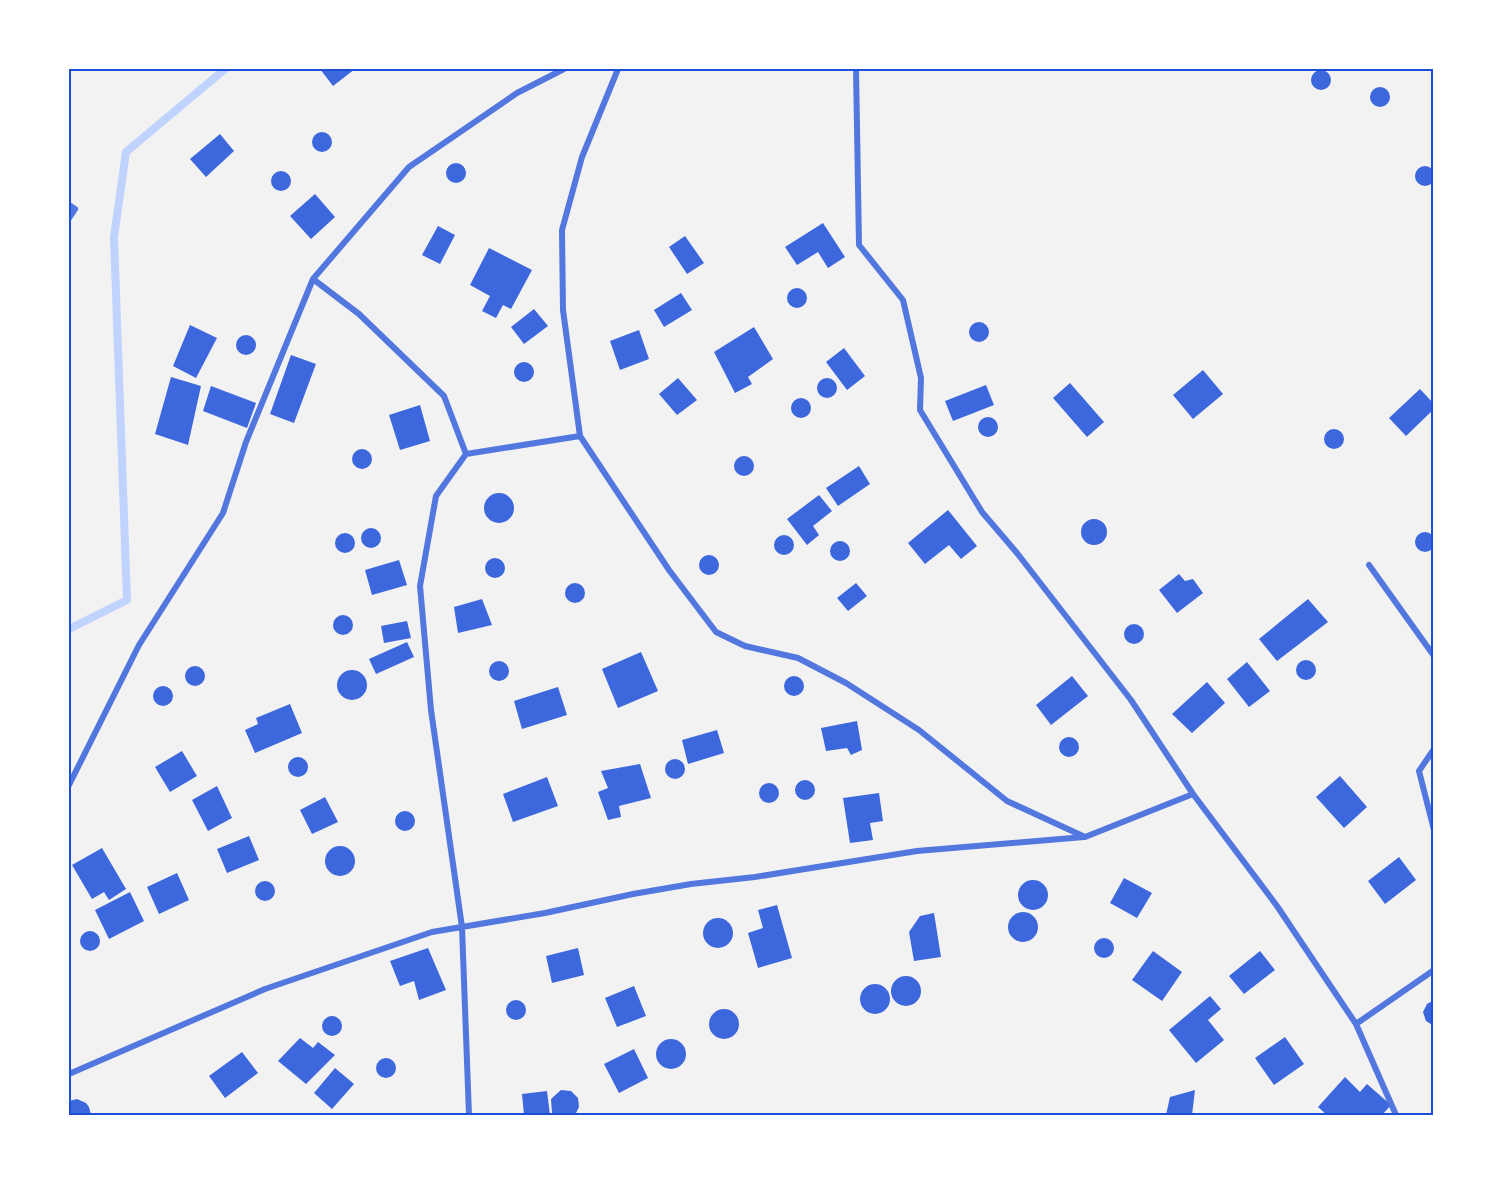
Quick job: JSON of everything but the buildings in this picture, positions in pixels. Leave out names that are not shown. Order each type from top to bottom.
[{"type":"street","points":[[69,785],[139,645],[223,513],[246,442],[313,279],[410,167],[517,93],[564,69]]},
{"type":"street","points":[[618,69],[582,157],[562,230],[563,310],[580,436],[669,570],[716,632],[745,646],[798,658],[846,683],[919,730],[1007,801],[1085,837]]},
{"type":"street","points":[[856,69],[858,245],[903,300],[921,378],[920,410],[982,512],[1024,561],[1131,700],[1193,794],[1277,906],[1356,1024],[1396,1115]]},
{"type":"street","points":[[69,205],[75,209],[69,218]]},
{"type":"street","points":[[313,279],[359,314],[444,396],[466,454]]},
{"type":"street","points":[[469,1115],[462,927],[431,710],[420,586],[436,496],[466,454],[580,436]]},
{"type":"street","points":[[1369,565],[1434,656]]},
{"type":"street","points":[[1434,749],[1419,771],[1434,830]]},
{"type":"street","points":[[69,1074],[265,989],[432,932],[545,913],[691,884],[754,877],[917,851],[1085,837],[1193,794]]},
{"type":"street","points":[[1356,1024],[1434,970]]},
{"type":"waterway","points":[[69,629],[127,600],[114,237],[126,152],[225,69]]}]
